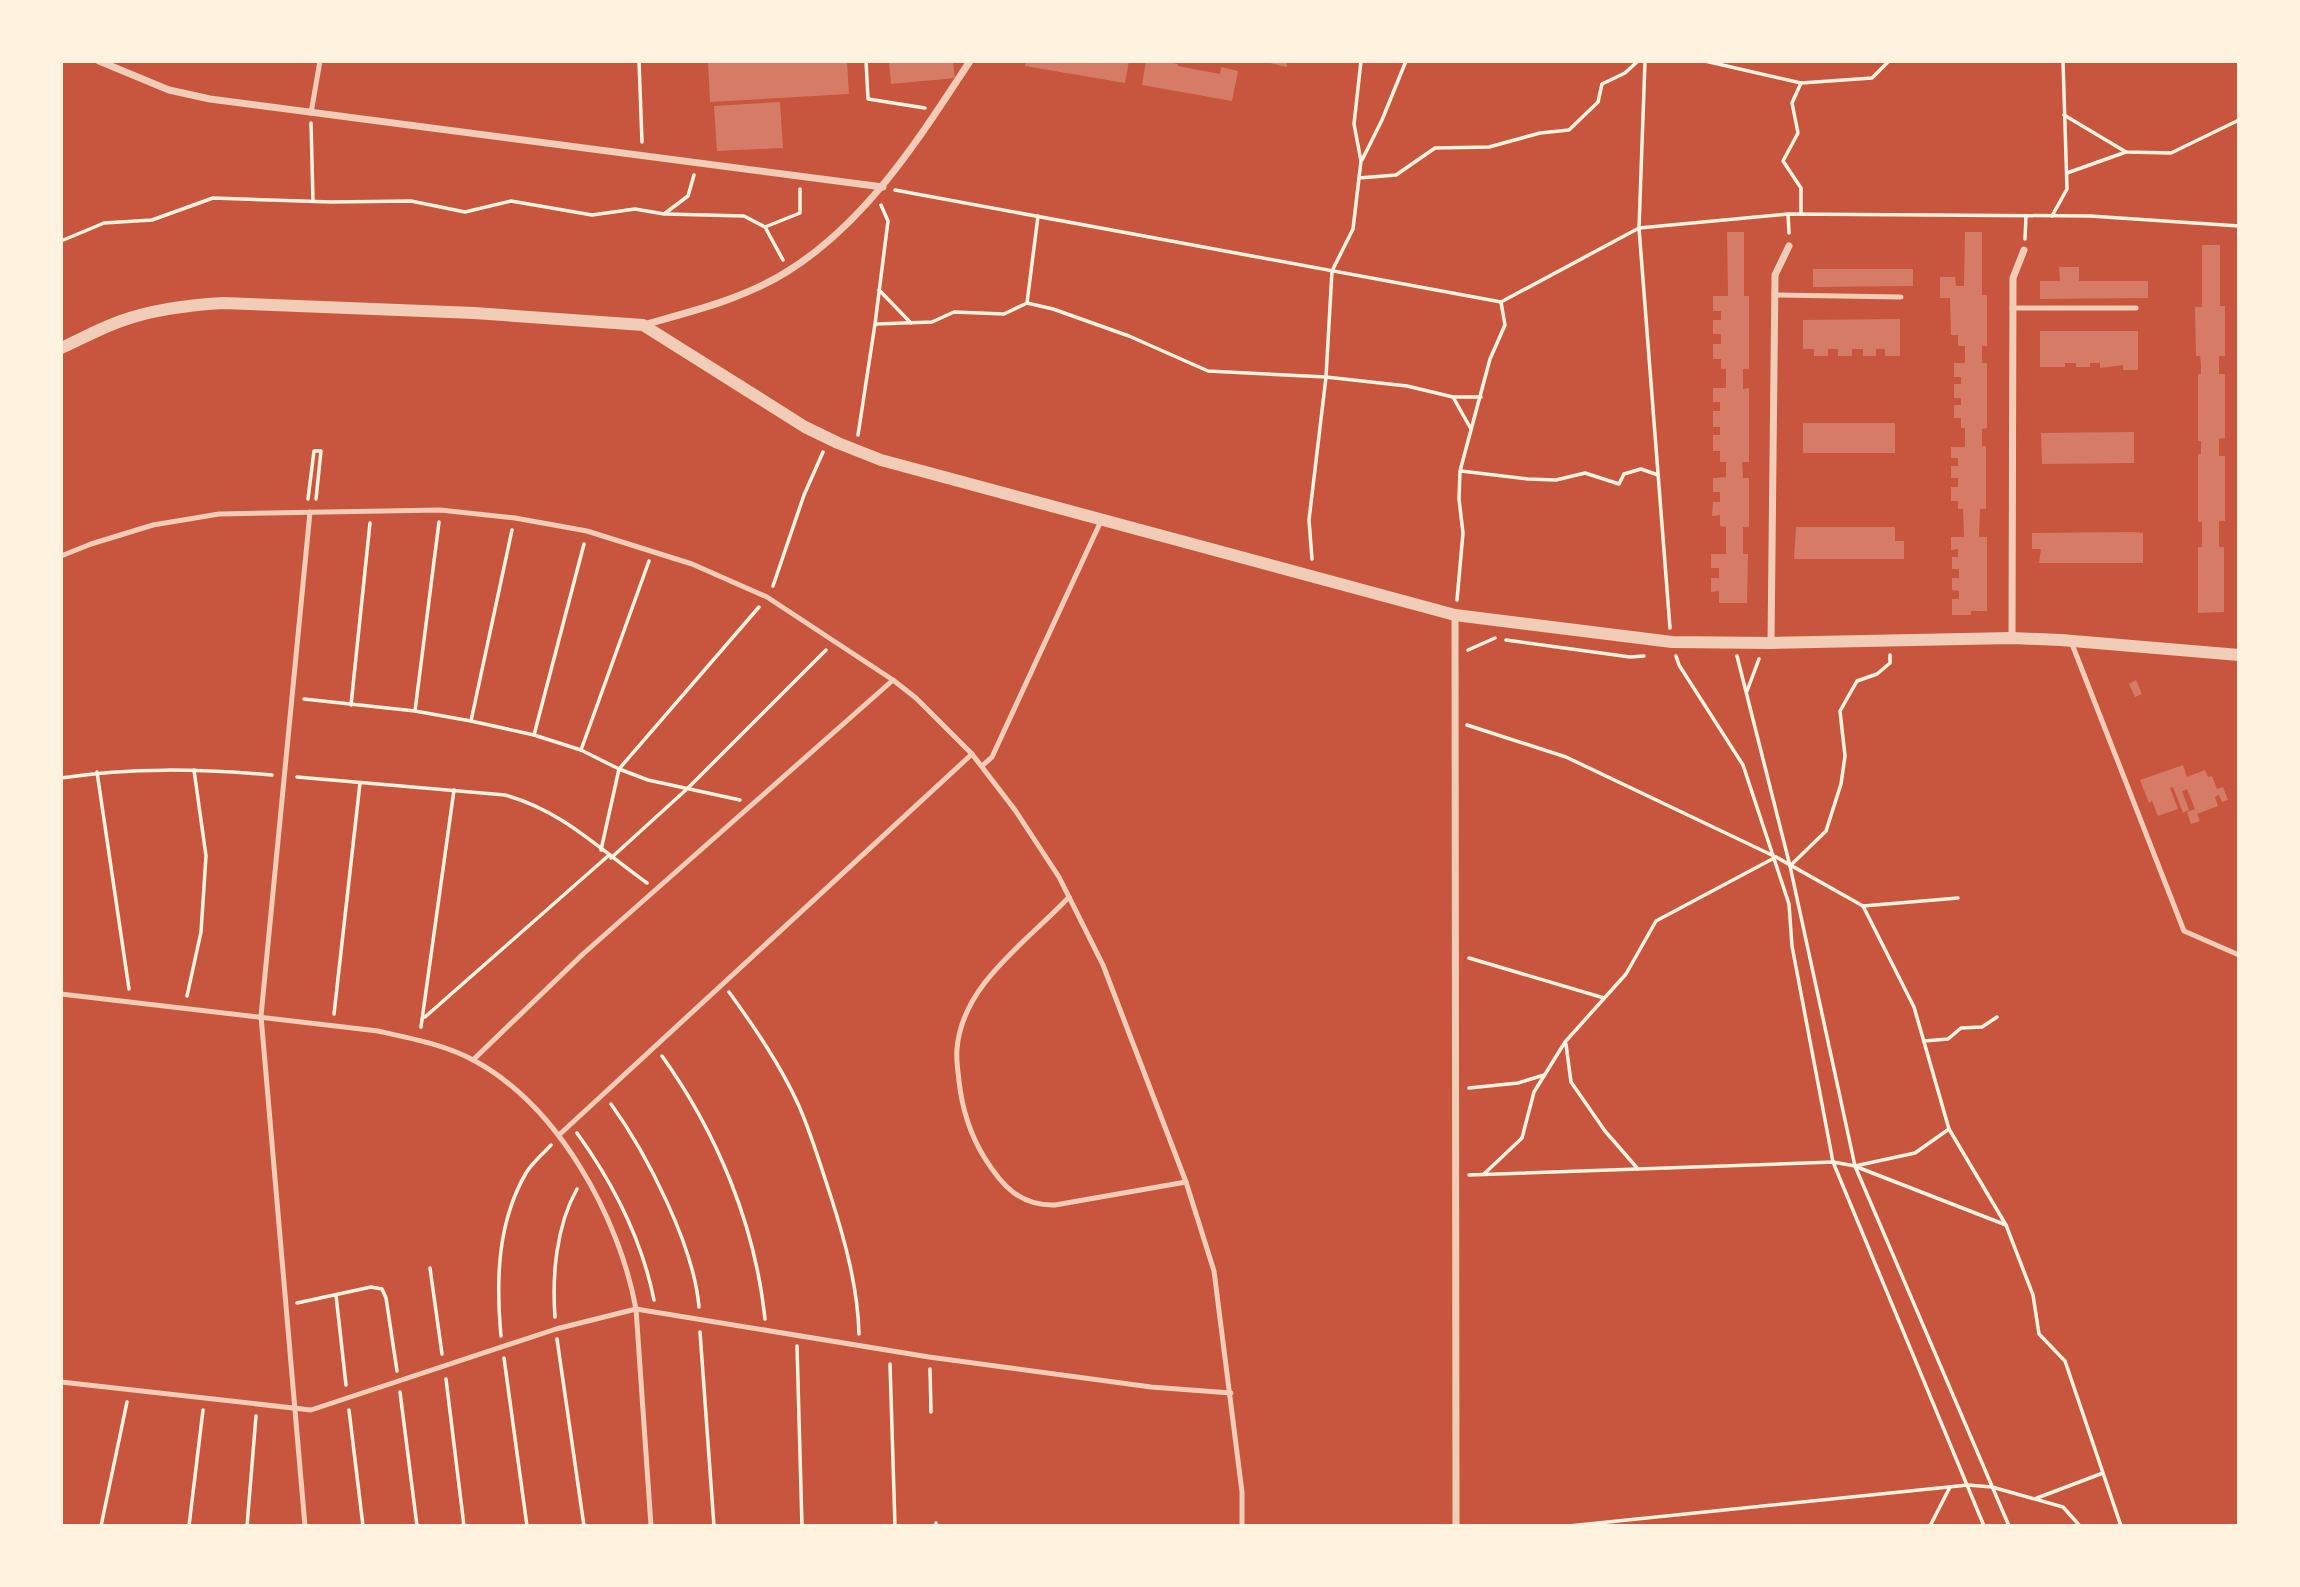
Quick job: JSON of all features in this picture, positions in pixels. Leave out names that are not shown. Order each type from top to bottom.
[{"type":"street","points":[[61,348],[120,321],[154,311],[200,304],[265,304],[474,313],[643,325],[724,303],[789,271],[837,234],[883,187],[970,61]]},
{"type":"street","points":[[104,62],[169,90],[210,99],[883,187]]},
{"type":"street","points":[[1768,643],[1774,275],[1789,246]]},
{"type":"street","points":[[2012,638],[2012,308],[2013,278],[2024,250]]},
{"type":"street","points":[[643,325],[805,427],[838,443],[920,472],[1455,615],[1671,642],[1768,643],[2012,638],[2071,640],[2239,655]]},
{"type":"street","points":[[1455,615],[1456,1526]]},
{"type":"lane","points":[[311,113],[320,61]]},
{"type":"lane","points":[[1774,295],[1901,297]]},
{"type":"lane","points":[[2012,308],[2136,308]]},
{"type":"lane","points":[[61,556],[153,525],[219,514],[440,510],[515,518],[587,531],[653,550],[767,597],[836,640],[916,698],[972,754],[1044,851],[1093,943],[1122,1011],[1186,1182],[1214,1271],[1242,1492],[1242,1526]]},
{"type":"lane","points":[[305,1526],[261,1016],[310,512]]},
{"type":"lane","points":[[982,766],[992,757],[1102,520]]},
{"type":"lane","points":[[2071,640],[2184,931],[2239,955]]},
{"type":"lane","points":[[473,1060],[655,889],[894,680]]},
{"type":"lane","points":[[559,1135],[972,754]]},
{"type":"lane","points":[[1069,897],[982,985],[970,1004],[962,1025],[957,1049],[960,1094],[976,1143],[1005,1184],[1019,1197],[1041,1206],[1186,1182]]},
{"type":"lane","points":[[61,994],[333,1024],[419,1040],[473,1060],[507,1081],[559,1135],[586,1175],[619,1248],[632,1285],[636,1309],[651,1526]]},
{"type":"lane","points":[[61,1382],[311,1410],[556,1329],[603,1315],[636,1309],[929,1357],[1151,1387],[1231,1393]]},
{"type":"path","points":[[639,61],[641,154]]},
{"type":"path","points":[[866,61],[868,99],[938,109]]},
{"type":"path","points":[[1321,561],[1312,559],[1309,520],[1326,377],[1332,271],[1353,229],[1361,161],[1354,124],[1361,61]]},
{"type":"path","points":[[1361,161],[1382,120],[1406,61]]},
{"type":"path","points":[[1359,178],[1396,175],[1435,149],[1489,148],[1540,133],[1569,130],[1598,102],[1602,84],[1625,74],[1639,61]]},
{"type":"path","points":[[1645,61],[1639,228],[1671,642],[1679,665],[1743,765],[1776,857],[1790,904],[1792,946],[1833,1162],[1984,1526]]},
{"type":"path","points":[[1705,61],[1801,83],[1872,78],[1889,61]]},
{"type":"path","points":[[2052,216],[2067,189],[2063,61]]},
{"type":"path","points":[[1801,83],[1792,103],[1798,133],[1783,161],[1801,188],[1801,214]]},
{"type":"path","points":[[311,113],[313,201]]},
{"type":"path","points":[[2064,115],[2126,152]]},
{"type":"path","points":[[2067,173],[2126,152],[2171,153],[2239,120]]},
{"type":"path","points":[[664,214],[688,196],[695,173],[702,162]]},
{"type":"path","points":[[765,227],[800,213],[800,188],[805,176]]},
{"type":"path","points":[[883,187],[1501,302],[1639,228],[1788,214],[2090,216],[2239,226]]},
{"type":"path","points":[[601,850],[619,769],[767,597],[804,495],[824,449],[858,435],[888,221],[876,194]]},
{"type":"path","points":[[61,241],[104,223],[152,220],[213,198],[411,201],[465,212],[511,201],[592,215],[635,209],[664,214],[744,216],[765,227],[789,271]]},
{"type":"path","points":[[1788,214],[1789,246]]},
{"type":"path","points":[[1027,303],[1038,216]]},
{"type":"path","points":[[2024,250],[2026,216]]},
{"type":"path","points":[[879,290],[911,323]]},
{"type":"path","points":[[1455,615],[1463,533],[1459,499],[1460,471],[1490,359],[1505,325],[1501,302]]},
{"type":"path","points":[[875,324],[932,322],[954,312],[1004,314],[1027,303],[1053,309],[1129,337],[1208,370],[1326,377],[1407,386],[1453,397],[1481,397]]},
{"type":"path","points":[[1453,397],[1471,431]]},
{"type":"path","points":[[314,451],[321,451],[310,512],[314,451]]},
{"type":"path","points":[[1460,471],[1528,480],[1556,480],[1585,473],[1619,484],[1624,474],[1641,469],[1658,475]]},
{"type":"path","points":[[351,705],[371,510]]},
{"type":"path","points":[[415,711],[440,510]]},
{"type":"path","points":[[471,720],[515,518]]},
{"type":"path","points":[[534,735],[587,531]]},
{"type":"path","points":[[581,750],[653,550]]},
{"type":"path","points":[[1455,656],[1495,638]]},
{"type":"path","points":[[423,1018],[688,788],[836,640]]},
{"type":"path","points":[[1790,866],[1826,831],[1842,783],[1845,756],[1840,711],[1857,681],[1877,674],[1890,663],[1889,640]]},
{"type":"path","points":[[1733,641],[1790,866],[1855,1166],[2009,1526]]},
{"type":"path","points":[[1746,692],[1768,643]]},
{"type":"path","points":[[291,698],[415,711],[471,720],[534,735],[581,750],[648,780],[752,803]]},
{"type":"path","points":[[1455,721],[1566,757],[1776,857],[1863,906],[1958,898]]},
{"type":"path","points":[[185,1007],[201,932],[206,856],[194,770]]},
{"type":"path","points":[[61,778],[97,772],[194,770],[505,795],[529,802],[574,827],[609,857],[655,889]]},
{"type":"path","points":[[97,772],[130,1001]]},
{"type":"path","points":[[333,1024],[360,783]]},
{"type":"path","points":[[419,1040],[454,790]]},
{"type":"path","points":[[1483,1175],[1521,1138],[1534,1092],[1545,1074],[1566,1042],[1626,974],[1656,921],[1776,857]]},
{"type":"path","points":[[1863,906],[1914,1007],[1949,1129],[2006,1225],[2033,1295],[2039,1334],[2065,1361],[2121,1526]]},
{"type":"path","points":[[1456,955],[1604,998]]},
{"type":"path","points":[[722,984],[779,1067],[799,1105],[812,1139],[843,1233],[859,1312],[860,1346]]},
{"type":"path","points":[[1924,1041],[1948,1039],[1961,1028],[1982,1027],[1997,1017]]},
{"type":"path","points":[[1566,1042],[1571,1082],[1605,1131],[1638,1169]]},
{"type":"path","points":[[654,1045],[685,1089],[716,1144],[756,1263],[766,1329]]},
{"type":"path","points":[[1457,1090],[1518,1083],[1545,1074]]},
{"type":"path","points":[[1855,1166],[1915,1153],[1949,1129]]},
{"type":"path","points":[[527,1526],[502,1348],[498,1302],[500,1250],[509,1213],[527,1172],[559,1135]]},
{"type":"path","points":[[1457,1175],[1833,1162],[1855,1166],[2006,1225]]},
{"type":"path","points":[[584,1526],[554,1298],[559,1242],[568,1204],[586,1175]]},
{"type":"path","points":[[430,1268],[464,1526]]},
{"type":"path","points":[[336,1294],[363,1526]]},
{"type":"path","points":[[796,1335],[802,1526]]},
{"type":"path","points":[[890,1351],[895,1526]]},
{"type":"path","points":[[929,1357],[931,1412]]},
{"type":"path","points":[[101,1526],[130,1390]]},
{"type":"path","points":[[189,1526],[204,1398]]},
{"type":"path","points":[[247,1526],[257,1404]]},
{"type":"path","points":[[2035,1499],[2103,1473]]},
{"type":"path","points":[[1569,1526],[1968,1485],[1992,1487],[2063,1507],[2081,1526]]},
{"type":"path","points":[[1930,1526],[1950,1486]]},
{"type":"building","points":[[708,61],[847,61],[849,94],[710,102]]},
{"type":"building","points":[[889,61],[953,61],[955,78],[891,84]]},
{"type":"building","points":[[1026,61],[1129,61],[1125,83],[1025,66]]},
{"type":"building","points":[[1146,61],[1164,61],[1220,74],[1221,67],[1238,71],[1232,101],[1142,85]]},
{"type":"building","points":[[1262,61],[1287,61],[1287,67]]},
{"type":"building","points":[[780,102],[783,148],[717,151],[714,106]]},
{"type":"building","points":[[1727,232],[1744,232],[1744,296],[1749,296],[1749,369],[1743,369],[1743,389],[1749,388],[1749,462],[1742,462],[1743,478],[1749,478],[1749,527],[1743,527],[1743,554],[1748,554],[1747,603],[1719,603],[1719,591],[1711,592],[1711,578],[1719,578],[1719,568],[1711,568],[1711,554],[1726,554],[1726,527],[1720,526],[1720,515],[1712,516],[1713,502],[1720,502],[1720,492],[1713,492],[1713,478],[1726,477],[1726,462],[1720,462],[1720,451],[1713,451],[1713,435],[1720,435],[1720,427],[1713,427],[1713,411],[1720,411],[1720,402],[1713,402],[1713,388],[1726,388],[1726,369],[1721,369],[1721,359],[1713,359],[1713,344],[1721,344],[1721,334],[1713,334],[1713,320],[1721,320],[1721,311],[1713,311],[1713,296],[1728,296]]},
{"type":"building","points":[[1965,232],[1982,232],[1982,295],[1987,295],[1987,346],[1982,346],[1982,363],[1987,363],[1987,428],[1982,429],[1982,446],[1986,446],[1986,509],[1980,509],[1979,537],[1987,537],[1987,611],[1971,611],[1971,615],[1952,615],[1952,599],[1959,599],[1959,591],[1952,590],[1952,578],[1959,578],[1959,569],[1952,569],[1952,557],[1958,557],[1958,549],[1951,550],[1951,537],[1964,537],[1963,509],[1958,509],[1958,501],[1951,501],[1951,487],[1958,487],[1958,478],[1951,478],[1951,466],[1958,466],[1958,458],[1951,458],[1951,447],[1965,447],[1965,428],[1961,428],[1961,418],[1954,418],[1954,405],[1961,405],[1961,398],[1954,398],[1954,384],[1961,384],[1961,377],[1954,377],[1954,363],[1965,363],[1965,346],[1958,346],[1958,335],[1951,335],[1950,298],[1940,298],[1940,277],[1955,277],[1956,286],[1964,286]]},
{"type":"building","points":[[2202,245],[2220,245],[2220,306],[2225,306],[2225,356],[2219,356],[2219,374],[2225,374],[2225,438],[2219,439],[2219,456],[2225,456],[2225,521],[2219,521],[2219,547],[2224,547],[2224,612],[2198,613],[2198,547],[2202,547],[2202,522],[2198,522],[2198,454],[2201,454],[2201,441],[2198,441],[2198,374],[2201,374],[2201,365],[2200,356],[2196,356],[2195,307],[2202,307]]},
{"type":"building","points":[[2059,267],[2079,267],[2079,281],[2148,281],[2148,298],[2040,299],[2040,281],[2060,281]]},
{"type":"building","points":[[1813,269],[1913,269],[1913,286],[1813,287]]},
{"type":"building","points":[[1900,319],[1900,356],[1885,356],[1885,349],[1876,349],[1876,356],[1863,356],[1863,349],[1852,349],[1852,356],[1838,356],[1838,349],[1828,349],[1828,356],[1814,356],[1814,349],[1803,349],[1803,320]]},
{"type":"building","points":[[2040,331],[2138,331],[2138,370],[2123,370],[2123,365],[2100,368],[2100,363],[2090,363],[2090,367],[2076,367],[2076,363],[2065,363],[2065,367],[2040,367]]},
{"type":"building","points":[[1803,423],[1895,423],[1895,453],[1803,453]]},
{"type":"building","points":[[2134,432],[2134,463],[2042,464],[2041,433]]},
{"type":"building","points":[[1796,527],[1895,527],[1895,541],[1904,541],[1904,559],[1794,559]]},
{"type":"building","points":[[2032,533],[2143,533],[2143,563],[2039,563],[2041,549],[2032,549]]},
{"type":"building","points":[[2136,680],[2142,694],[2135,697],[2129,684]]},
{"type":"building","points":[[2183,765],[2187,777],[2205,770],[2208,777],[2212,776],[2217,789],[2223,787],[2228,800],[2222,802],[2219,795],[2215,797],[2218,806],[2197,814],[2200,821],[2191,824],[2187,812],[2195,809],[2187,789],[2182,791],[2189,810],[2183,813],[2173,787],[2170,788],[2178,809],[2158,816],[2152,801],[2149,803],[2140,780]]}]
